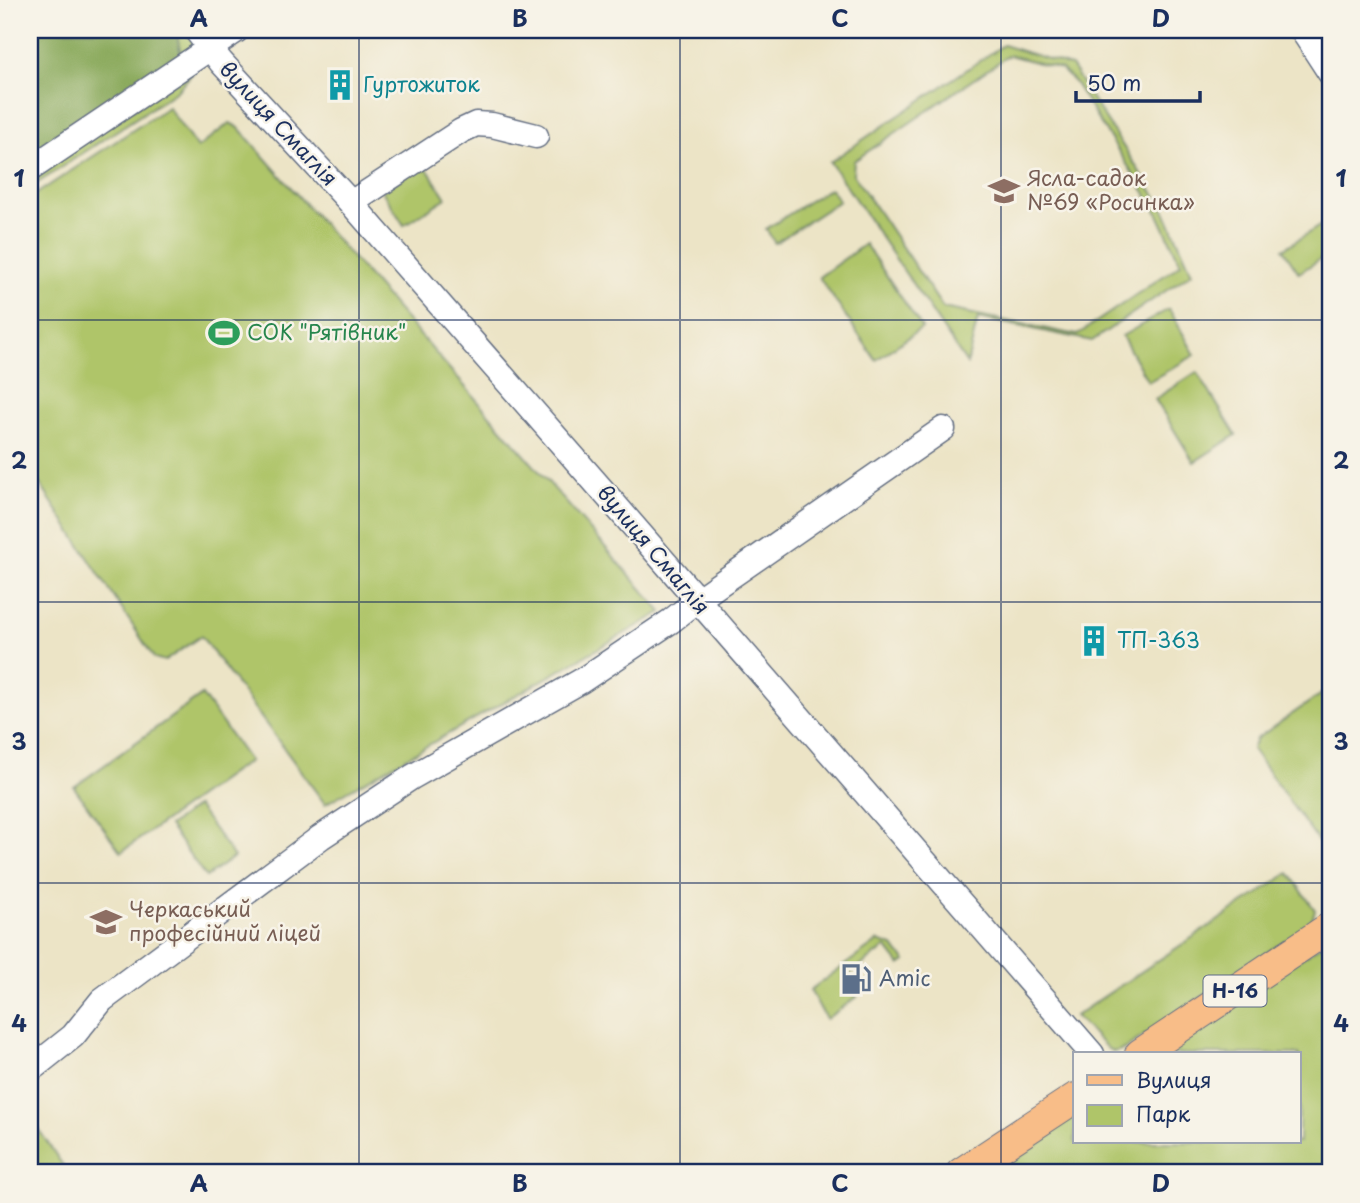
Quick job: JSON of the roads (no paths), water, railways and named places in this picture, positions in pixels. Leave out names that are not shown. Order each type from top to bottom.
[{"type":"main road","name":"Н-16","points":[[1143,1052],[1330,927]]},
{"type":"main road","points":[[961,1173],[1073,1099]]},
{"type":"street","points":[[30,169],[203,39],[237,30]]},
{"type":"street","points":[[1302,30],[1330,73]]},
{"type":"street","name":"вулиця Смаглія","points":[[203,39],[351,203],[1090,1052]]},
{"type":"street","points":[[351,203],[476,124],[536,136]]},
{"type":"street","points":[[30,1070],[73,1036],[102,1000],[321,837],[412,777],[581,681],[671,621],[943,429]]},
{"type":"place","name":"Гуртожиток","points":[[340,85]]},
{"type":"place","name":"Ясла-садок №69 «Росинка»","points":[[1004,191]]},
{"type":"place","name":"СОК \"Рятівник\"","points":[[224,333]]},
{"type":"place","name":"ТП-363","points":[[1094,641]]},
{"type":"place","name":"Черкаський професійний ліцей","points":[[106,922]]},
{"type":"place","name":"Amic","points":[[856,979]]}]
